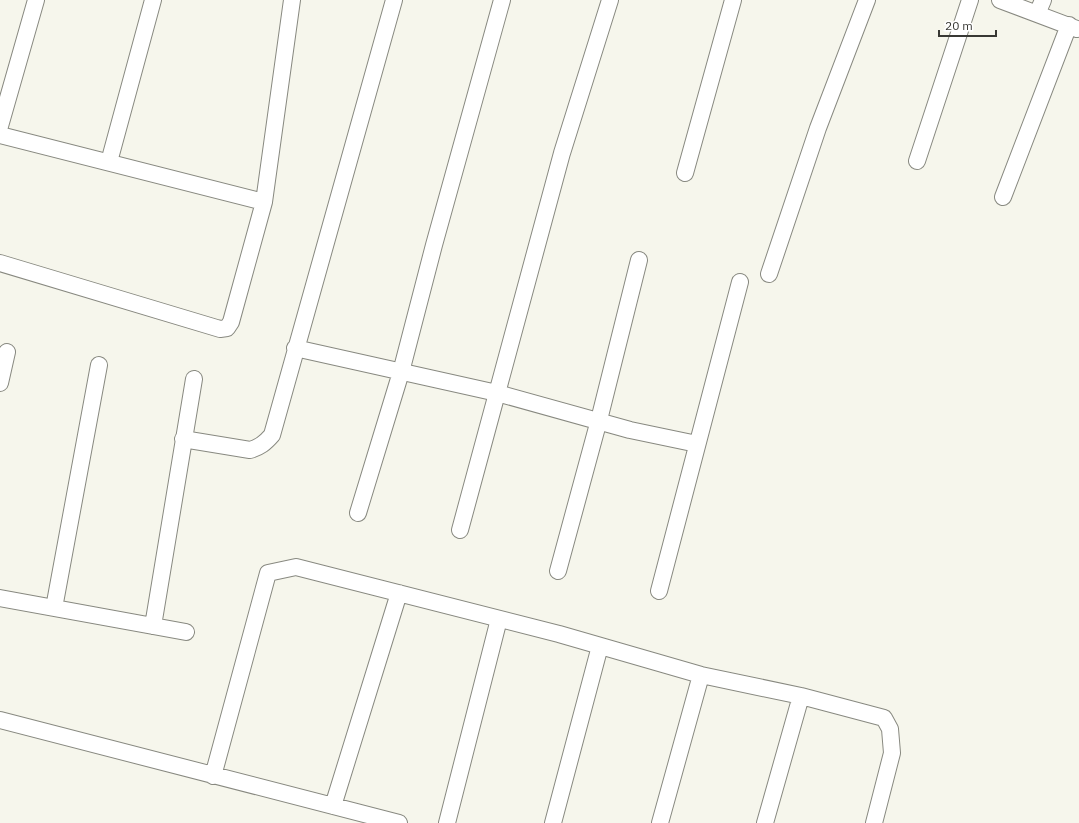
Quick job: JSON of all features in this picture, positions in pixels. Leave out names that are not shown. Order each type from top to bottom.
[{"type":"street","points":[[36,0],[0,126],[109,162],[264,202]]},
{"type":"street","points":[[109,162],[153,0]]},
{"type":"street","points":[[0,263],[220,329],[227,328],[232,322],[264,202],[292,0]]},
{"type":"street","points":[[184,439],[250,450],[259,447],[272,435],[295,348],[323,256],[394,0]]},
{"type":"street","points":[[358,514],[401,372],[434,245],[502,0]]},
{"type":"street","points":[[460,530],[562,153],[592,52],[610,0]]},
{"type":"street","points":[[684,173],[733,0]]},
{"type":"street","points":[[769,274],[818,128],[867,0]]},
{"type":"street","points":[[917,161],[970,0]]},
{"type":"street","points":[[1000,0],[1040,7],[1074,27],[1003,196]]},
{"type":"street","points":[[558,571],[599,420],[639,260]]},
{"type":"street","points":[[659,591],[740,282]]},
{"type":"street","points":[[295,348],[498,393],[599,420],[630,430],[697,444]]},
{"type":"street","points":[[0,383],[7,352]]},
{"type":"street","points":[[54,608],[99,364]]},
{"type":"street","points":[[153,626],[194,379]]},
{"type":"street","points":[[213,776],[268,573],[296,567],[499,618],[701,675],[801,696],[884,718],[890,729],[892,753],[874,823]]},
{"type":"street","points":[[333,806],[399,593]]},
{"type":"street","points":[[0,598],[186,632]]},
{"type":"street","points":[[447,823],[499,618]]},
{"type":"street","points":[[553,823],[600,646]]},
{"type":"street","points":[[660,823],[701,675]]},
{"type":"street","points":[[765,823],[801,696]]},
{"type":"street","points":[[0,720],[399,823]]}]
